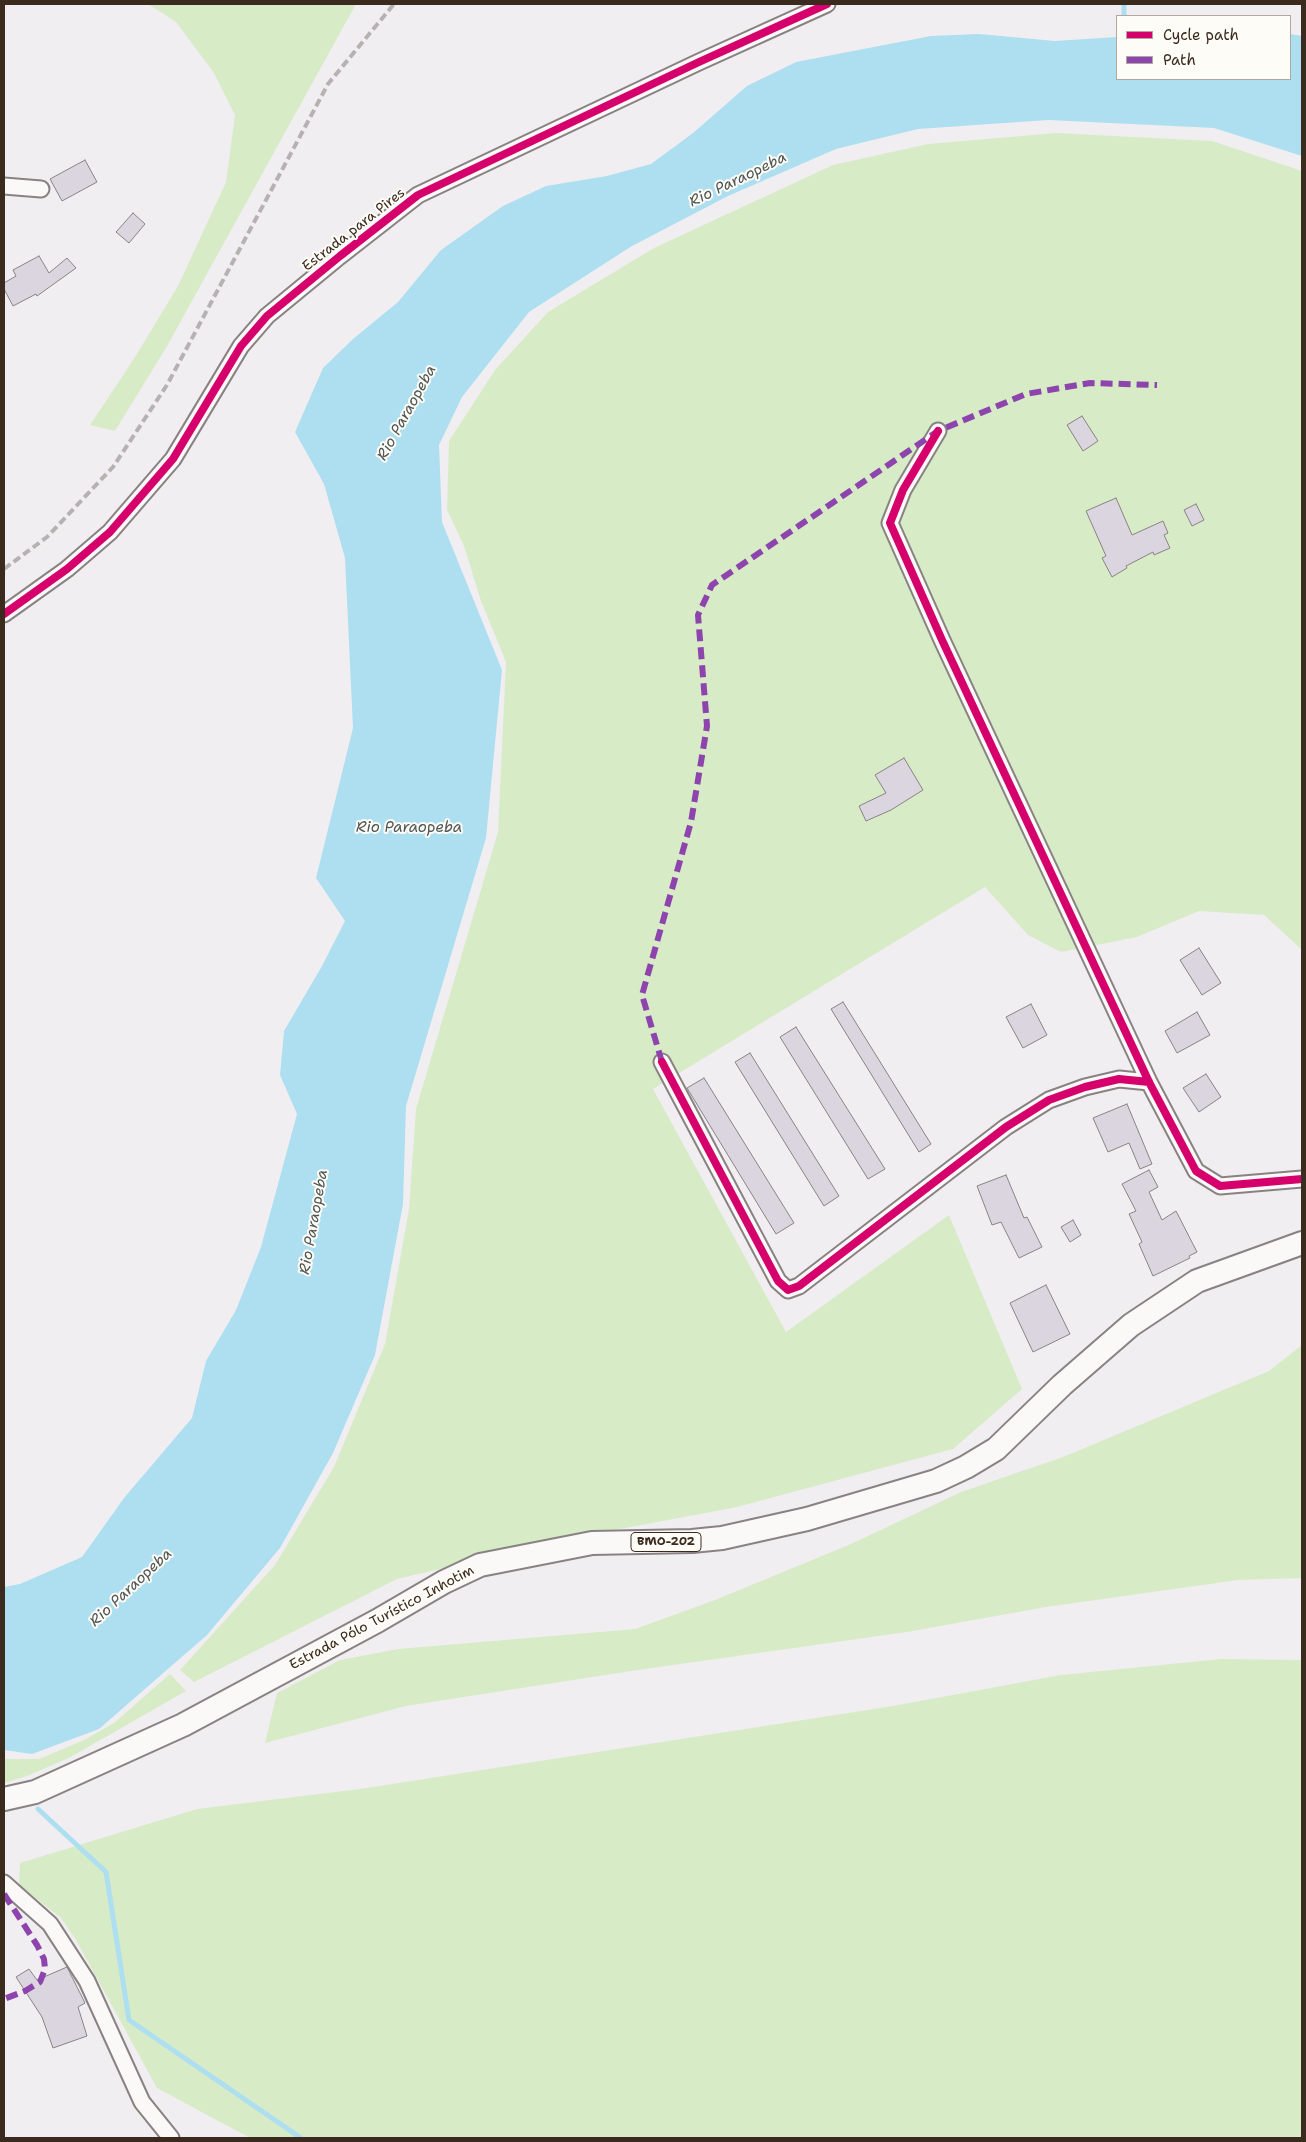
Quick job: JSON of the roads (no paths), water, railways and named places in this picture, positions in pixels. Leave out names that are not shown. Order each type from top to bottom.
[{"type":"main road","name":"Estrada Pólo Turístico Inhotim","points":[[4,1799],[35,1792],[183,1725],[378,1621],[444,1582],[480,1565],[592,1543],[692,1541],[722,1538],[807,1519],[936,1481],[966,1467],[996,1449],[1062,1385],[1131,1325],[1197,1281],[1302,1243]]},
{"type":"street","name":"Estrada para Pires","points":[[4,614],[67,569],[110,532],[173,460],[242,346],[267,316],[418,195],[827,4]]},
{"type":"street","points":[[4,186],[41,189]]},
{"type":"street","points":[[938,431],[902,490],[890,523],[942,640],[1149,1082],[1196,1171],[1220,1186],[1302,1179]]},
{"type":"street","points":[[662,1062],[778,1281],[788,1290],[799,1286],[1006,1127],[1049,1100],[1085,1087],[1119,1079],[1149,1082]]},
{"type":"street","points":[[4,1883],[50,1924],[61,1940],[87,1981],[142,2102],[171,2138]]},
{"type":"water","name":"Rio Paraopeba","points":[[979,34],[1055,41],[1116,37],[1116,80],[1291,80],[1291,34],[1302,36],[1302,156],[1214,128],[1048,120],[918,129],[836,149],[728,196],[632,246],[529,312],[462,397],[439,445],[442,522],[502,670],[486,838],[406,1106],[403,1204],[375,1355],[333,1453],[280,1548],[207,1635],[99,1729],[32,1754],[4,1750],[4,1587],[20,1584],[82,1557],[124,1498],[192,1418],[206,1361],[236,1310],[261,1247],[297,1114],[280,1075],[284,1031],[322,966],[345,921],[316,878],[353,728],[345,558],[324,484],[295,432],[323,368],[353,339],[398,302],[441,250],[503,206],[546,186],[607,176],[651,164],[693,133],[747,86],[796,62],[931,36]]},
{"type":"waterway","points":[[1124,4],[1124,15]]},
{"type":"waterway","points":[[38,1809],[106,1872],[129,2020],[301,2138]]},
{"type":"railway","points":[[4,569],[47,537],[113,467],[167,385],[328,84],[394,4]]}]
